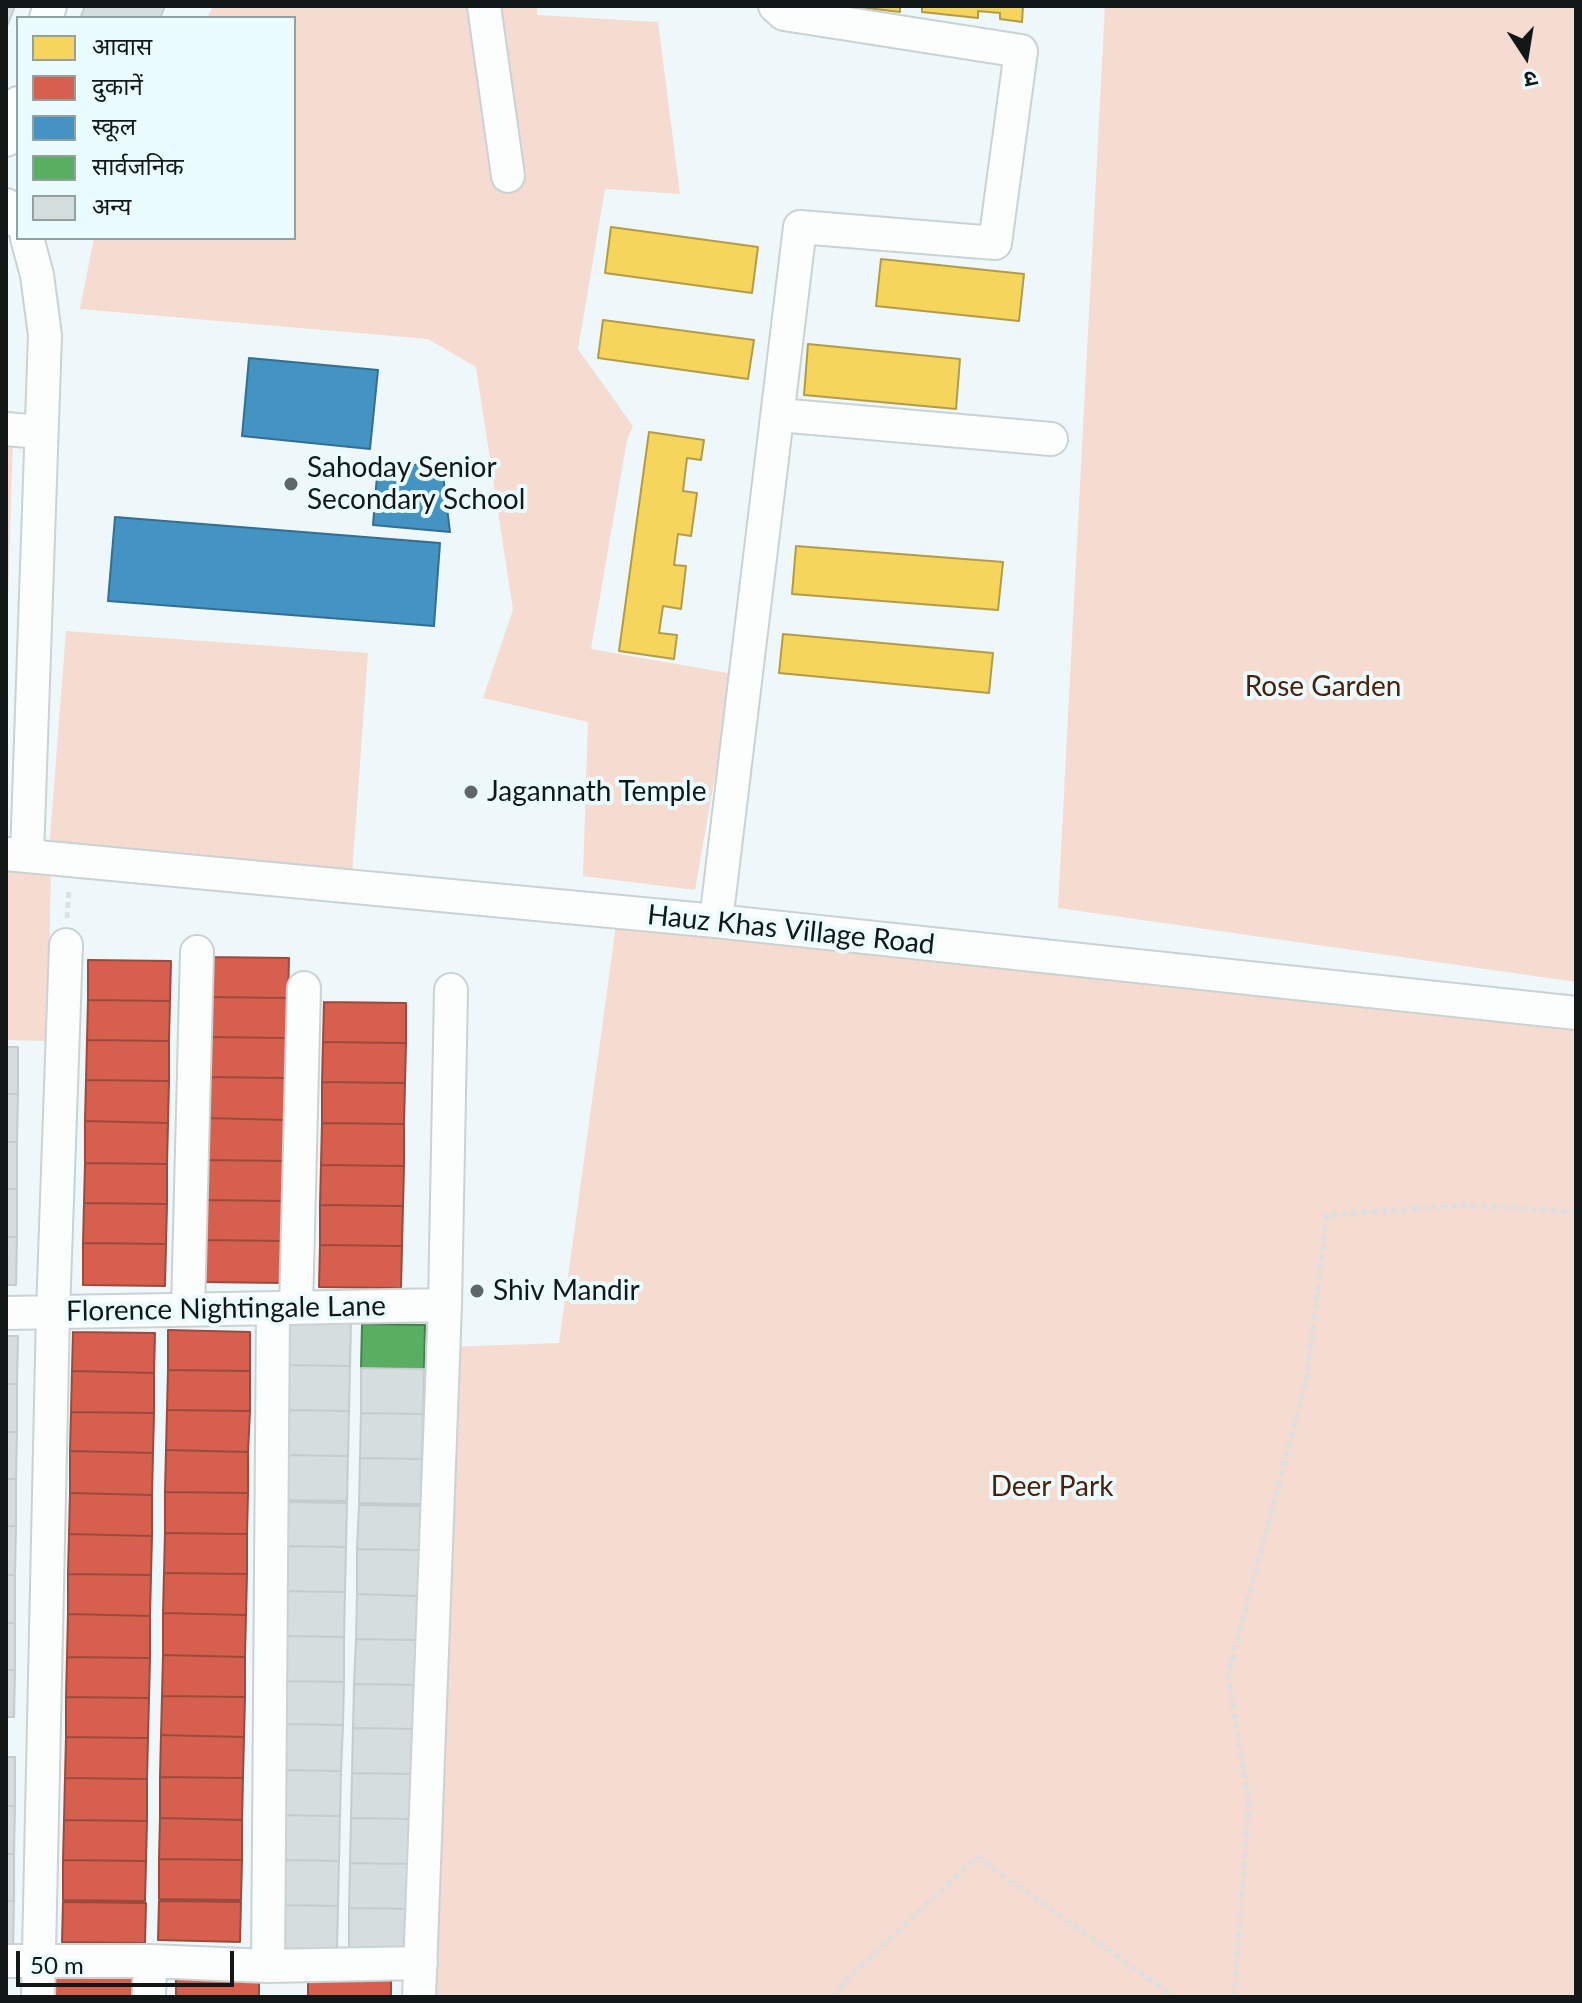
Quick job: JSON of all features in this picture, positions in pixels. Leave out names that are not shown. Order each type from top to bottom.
[{"type":"street","points":[[484,6],[508,176]]},
{"type":"street","points":[[716,921],[800,227],[995,243],[1021,51],[784,14],[775,6]]},
{"type":"street","points":[[6,140],[16,109]]},
{"type":"street","points":[[17,854],[45,335],[37,275],[28,240]]},
{"type":"street","points":[[779,415],[1051,439]]},
{"type":"street","points":[[6,429],[40,432]]},
{"type":"street","name":"Hauz Khas Village Road","points":[[17,854],[716,921],[1576,1013]]},
{"type":"street","points":[[38,1997],[53,1312],[66,945]]},
{"type":"street","points":[[188,1309],[197,952]]},
{"type":"street","points":[[268,1966],[285,1308],[304,988]]},
{"type":"street","points":[[419,1997],[445,1305],[451,990]]},
{"type":"street","name":"Florence Nightingale Lane","points":[[6,1313],[445,1305]]},
{"type":"street","points":[[6,1961],[150,1961],[268,1966],[421,1963]]},
{"type":"street","points":[[149,1997],[150,1961]]},
{"type":"path","points":[[66,945],[70,859]]},
{"type":"path","points":[[1234,1997],[1249,1803],[1228,1675],[1306,1381],[1327,1215],[1467,1205],[1576,1212]]},
{"type":"path","points":[[833,1997],[845,1981],[977,1857],[1175,1997]]},
{"type":"green space","points":[[213,6],[537,6],[537,15],[658,22],[680,194],[605,189],[578,349],[633,426],[627,440],[591,649],[733,674],[695,890],[583,876],[588,722],[483,698],[513,610],[476,367],[428,339],[80,309],[94,240],[296,240],[296,16],[208,16]]},
{"type":"green space","name":"Rose Garden","points":[[1105,6],[1576,6],[1576,982],[1058,908]]},
{"type":"green space","points":[[6,434],[13,434],[6,664]]},
{"type":"green space","points":[[66,631],[368,653],[352,874],[49,852]]},
{"type":"green space","points":[[6,871],[51,872],[47,1041],[6,1040]]},
{"type":"green space","name":"Deer Park","points":[[616,925],[1576,1031],[1576,1997],[437,1997],[447,1347],[559,1343]]},
{"type":"building: आवास","points":[[850,6],[900,6],[900,12]]},
{"type":"building: आवास","points":[[922,6],[1023,6],[1022,22],[1000,19],[1000,13],[978,11],[978,18],[922,12]]},
{"type":"building: आवास","points":[[611,227],[758,247],[752,293],[605,273]]},
{"type":"building: आवास","points":[[881,259],[1024,274],[1019,321],[876,306]]},
{"type":"building: आवास","points":[[603,320],[754,340],[748,379],[598,358]]},
{"type":"building: आवास","points":[[808,344],[960,359],[956,409],[804,395]]},
{"type":"building: आवास","points":[[649,432],[704,440],[701,460],[687,458],[683,491],[697,493],[691,536],[678,534],[674,565],[686,566],[681,609],[663,606],[659,633],[677,635],[674,659],[619,651]]},
{"type":"building: आवास","points":[[796,546],[1003,562],[998,610],[792,594]]},
{"type":"building: आवास","points":[[783,634],[993,653],[989,693],[779,673]]},
{"type":"building: दुकानें","points":[[207,957],[289,958],[288,998],[206,997]]},
{"type":"building: दुकानें","points":[[88,960],[171,961],[170,1001],[88,1000]]},
{"type":"building: दुकानें","points":[[206,997],[288,998],[288,1038],[205,1037]]},
{"type":"building: दुकानें","points":[[88,1000],[170,1001],[169,1041],[87,1040]]},
{"type":"building: दुकानें","points":[[324,1002],[406,1003],[406,1043],[323,1042]]},
{"type":"building: दुकानें","points":[[205,1037],[288,1038],[287,1078],[204,1077]]},
{"type":"building: दुकानें","points":[[87,1040],[169,1041],[169,1081],[86,1080]]},
{"type":"building: दुकानें","points":[[323,1042],[406,1043],[405,1083],[322,1082]]},
{"type":"building: दुकानें","points":[[204,1077],[287,1078],[286,1120],[204,1118]]},
{"type":"building: दुकानें","points":[[86,1080],[169,1081],[168,1123],[85,1121]]},
{"type":"building: दुकानें","points":[[322,1082],[405,1083],[404,1124],[322,1123]]},
{"type":"building: दुकानें","points":[[204,1118],[286,1120],[286,1161],[203,1160]]},
{"type":"building: दुकानें","points":[[85,1121],[168,1123],[167,1164],[85,1163]]},
{"type":"building: दुकानें","points":[[322,1123],[404,1124],[404,1166],[321,1165]]},
{"type":"building: दुकानें","points":[[203,1160],[286,1161],[285,1201],[202,1200]]},
{"type":"building: दुकानें","points":[[85,1163],[167,1164],[167,1204],[84,1203]]},
{"type":"building: दुकानें","points":[[321,1165],[404,1166],[403,1206],[320,1205]]},
{"type":"building: दुकानें","points":[[202,1200],[285,1201],[284,1241],[202,1240]]},
{"type":"building: दुकानें","points":[[84,1203],[167,1204],[166,1244],[83,1243]]},
{"type":"building: दुकानें","points":[[320,1205],[403,1206],[402,1246],[320,1245]]},
{"type":"building: दुकानें","points":[[202,1240],[284,1241],[284,1283],[201,1282]]},
{"type":"building: दुकानें","points":[[83,1243],[166,1244],[165,1286],[83,1285]]},
{"type":"building: दुकानें","points":[[320,1245],[402,1246],[401,1288],[319,1287]]},
{"type":"building: दुकानें","points":[[168,1330],[250,1332],[250,1371],[168,1370]]},
{"type":"building: दुकानें","points":[[73,1332],[155,1333],[154,1373],[72,1371]]},
{"type":"building: दुकानें","points":[[168,1370],[250,1371],[250,1411],[167,1410]]},
{"type":"building: दुकानें","points":[[72,1371],[154,1373],[154,1413],[71,1412]]},
{"type":"building: दुकानें","points":[[167,1410],[250,1411],[248,1452],[166,1450]]},
{"type":"building: दुकानें","points":[[71,1412],[154,1413],[153,1453],[70,1451]]},
{"type":"building: दुकानें","points":[[166,1450],[248,1452],[248,1493],[165,1492]]},
{"type":"building: दुकानें","points":[[70,1451],[153,1453],[152,1495],[70,1493]]},
{"type":"building: दुकानें","points":[[165,1492],[248,1493],[247,1534],[165,1533]]},
{"type":"building: दुकानें","points":[[70,1493],[152,1495],[152,1536],[69,1534]]},
{"type":"building: दुकानें","points":[[165,1533],[247,1534],[247,1574],[164,1573]]},
{"type":"building: दुकानें","points":[[69,1534],[152,1536],[151,1575],[68,1574]]},
{"type":"building: दुकानें","points":[[164,1573],[247,1574],[246,1615],[163,1613]]},
{"type":"building: दुकानें","points":[[68,1574],[151,1575],[150,1616],[68,1614]]},
{"type":"building: दुकानें","points":[[163,1613],[246,1615],[245,1657],[163,1655]]},
{"type":"building: दुकानें","points":[[68,1614],[150,1616],[150,1658],[67,1657]]},
{"type":"building: दुकानें","points":[[163,1655],[245,1657],[245,1697],[162,1696]]},
{"type":"building: दुकानें","points":[[67,1657],[150,1658],[149,1698],[66,1697]]},
{"type":"building: दुकानें","points":[[162,1696],[245,1697],[244,1737],[161,1735]]},
{"type":"building: दुकानें","points":[[66,1697],[149,1698],[148,1738],[66,1737]]},
{"type":"building: दुकानें","points":[[161,1735],[244,1737],[243,1778],[160,1777]]},
{"type":"building: दुकानें","points":[[66,1737],[148,1738],[147,1779],[65,1778]]},
{"type":"building: दुकानें","points":[[160,1777],[243,1778],[242,1820],[160,1818]]},
{"type":"building: दुकानें","points":[[65,1778],[147,1779],[147,1821],[64,1820]]},
{"type":"building: दुकानें","points":[[160,1818],[242,1820],[242,1860],[159,1859]]},
{"type":"building: दुकानें","points":[[64,1820],[147,1821],[146,1861],[63,1860]]},
{"type":"building: दुकानें","points":[[159,1859],[242,1860],[241,1900],[159,1899]]},
{"type":"building: दुकानें","points":[[63,1860],[146,1861],[145,1901],[63,1900]]},
{"type":"building: दुकानें","points":[[159,1901],[241,1902],[240,1942],[158,1940]]},
{"type":"building: दुकानें","points":[[63,1902],[146,1903],[145,1943],[62,1942]]},
{"type":"building: दुकानें","points":[[51,1968],[136,1970],[135,1997],[52,1997]]},
{"type":"building: दुकानें","points":[[176,1974],[259,1977],[259,1997],[176,1997]]},
{"type":"building: दुकानें","points":[[308,1978],[391,1980],[391,1997],[308,1997]]},
{"type":"building: स्कूल","points":[[249,358],[378,370],[370,449],[242,436]]},
{"type":"building: स्कूल","points":[[378,463],[442,466],[450,532],[373,525]]},
{"type":"building: स्कूल","points":[[115,517],[440,543],[434,626],[108,601]]},
{"type":"building: सार्वजनिक","points":[[362,1324],[425,1325],[424,1369],[361,1368]]},
{"type":"building: अन्य","points":[[6,6],[15,6],[6,29]]},
{"type":"building: अन्य","points":[[85,6],[165,6],[161,16],[81,16]]},
{"type":"building: अन्य","points":[[6,1047],[18,1047],[18,1094],[6,1094]]},
{"type":"building: अन्य","points":[[6,1094],[18,1094],[17,1142],[6,1142]]},
{"type":"building: अन्य","points":[[6,1142],[17,1142],[17,1189],[6,1189]]},
{"type":"building: अन्य","points":[[6,1189],[17,1189],[17,1237],[6,1237]]},
{"type":"building: अन्य","points":[[6,1237],[17,1237],[16,1285],[6,1285]]},
{"type":"building: अन्य","points":[[288,1321],[351,1322],[350,1366],[287,1365]]},
{"type":"building: अन्य","points":[[6,1336],[18,1336],[17,1384],[6,1384]]},
{"type":"building: अन्य","points":[[287,1365],[350,1366],[349,1411],[287,1410]]},
{"type":"building: अन्य","points":[[361,1368],[424,1369],[423,1414],[361,1413]]},
{"type":"building: अन्य","points":[[6,1384],[17,1384],[17,1432],[6,1432]]},
{"type":"building: अन्य","points":[[287,1410],[349,1411],[348,1456],[286,1455]]},
{"type":"building: अन्य","points":[[361,1413],[423,1414],[422,1459],[360,1458]]},
{"type":"building: अन्य","points":[[6,1432],[17,1432],[16,1479],[6,1479]]},
{"type":"building: अन्य","points":[[286,1455],[348,1456],[347,1501],[285,1500]]},
{"type":"building: अन्य","points":[[360,1458],[422,1459],[421,1504],[359,1503]]},
{"type":"building: अन्य","points":[[6,1479],[16,1479],[16,1526],[6,1526]]},
{"type":"building: अन्य","points":[[285,1502],[347,1503],[346,1547],[284,1546]]},
{"type":"building: अन्य","points":[[359,1505],[421,1506],[420,1550],[357,1549]]},
{"type":"building: अन्य","points":[[6,1526],[16,1526],[15,1575],[6,1575]]},
{"type":"building: अन्य","points":[[284,1546],[346,1547],[345,1592],[283,1591]]},
{"type":"building: अन्य","points":[[357,1549],[420,1550],[419,1596],[357,1594]]},
{"type":"building: अन्य","points":[[6,1575],[15,1575],[15,1623],[6,1623]]},
{"type":"building: अन्य","points":[[283,1591],[345,1592],[344,1637],[282,1636]]},
{"type":"building: अन्य","points":[[357,1594],[419,1596],[418,1640],[356,1639]]},
{"type":"building: अन्य","points":[[6,1623],[15,1623],[15,1670],[6,1670]]},
{"type":"building: अन्य","points":[[282,1636],[344,1637],[344,1682],[281,1681]]},
{"type":"building: अन्य","points":[[356,1639],[418,1640],[417,1685],[354,1684]]},
{"type":"building: अन्य","points":[[6,1670],[15,1670],[14,1717],[6,1717]]},
{"type":"building: अन्य","points":[[281,1681],[344,1682],[343,1725],[280,1724]]},
{"type":"building: अन्य","points":[[354,1684],[417,1685],[416,1729],[353,1728]]},
{"type":"building: अन्य","points":[[280,1724],[343,1725],[341,1771],[278,1770]]},
{"type":"building: अन्य","points":[[353,1728],[416,1729],[415,1774],[352,1773]]},
{"type":"building: अन्य","points":[[6,1757],[15,1757],[15,1806],[6,1806]]},
{"type":"building: अन्य","points":[[278,1770],[341,1771],[340,1816],[277,1815]]},
{"type":"building: अन्य","points":[[352,1773],[415,1774],[414,1819],[351,1818]]},
{"type":"building: अन्य","points":[[6,1806],[15,1806],[14,1854],[6,1854]]},
{"type":"building: अन्य","points":[[277,1815],[340,1816],[339,1861],[277,1860]]},
{"type":"building: अन्य","points":[[351,1818],[414,1819],[413,1864],[350,1863]]},
{"type":"building: अन्य","points":[[6,1854],[14,1854],[14,1901],[6,1901]]},
{"type":"building: अन्य","points":[[277,1860],[339,1861],[338,1906],[276,1905]]},
{"type":"building: अन्य","points":[[350,1863],[413,1864],[412,1909],[349,1908]]},
{"type":"building: अन्य","points":[[6,1901],[14,1901],[13,1948],[6,1948]]},
{"type":"building: अन्य","points":[[276,1905],[338,1906],[337,1951],[275,1950]]},
{"type":"building: अन्य","points":[[349,1908],[412,1909],[411,1954],[349,1953]]},
{"type":"place","name":"Sahoday Senior Secondary School","points":[[291,484]]},
{"type":"place","name":"Jagannath Temple","points":[[471,792]]},
{"type":"place","name":"Shiv Mandir","points":[[477,1291]]}]
